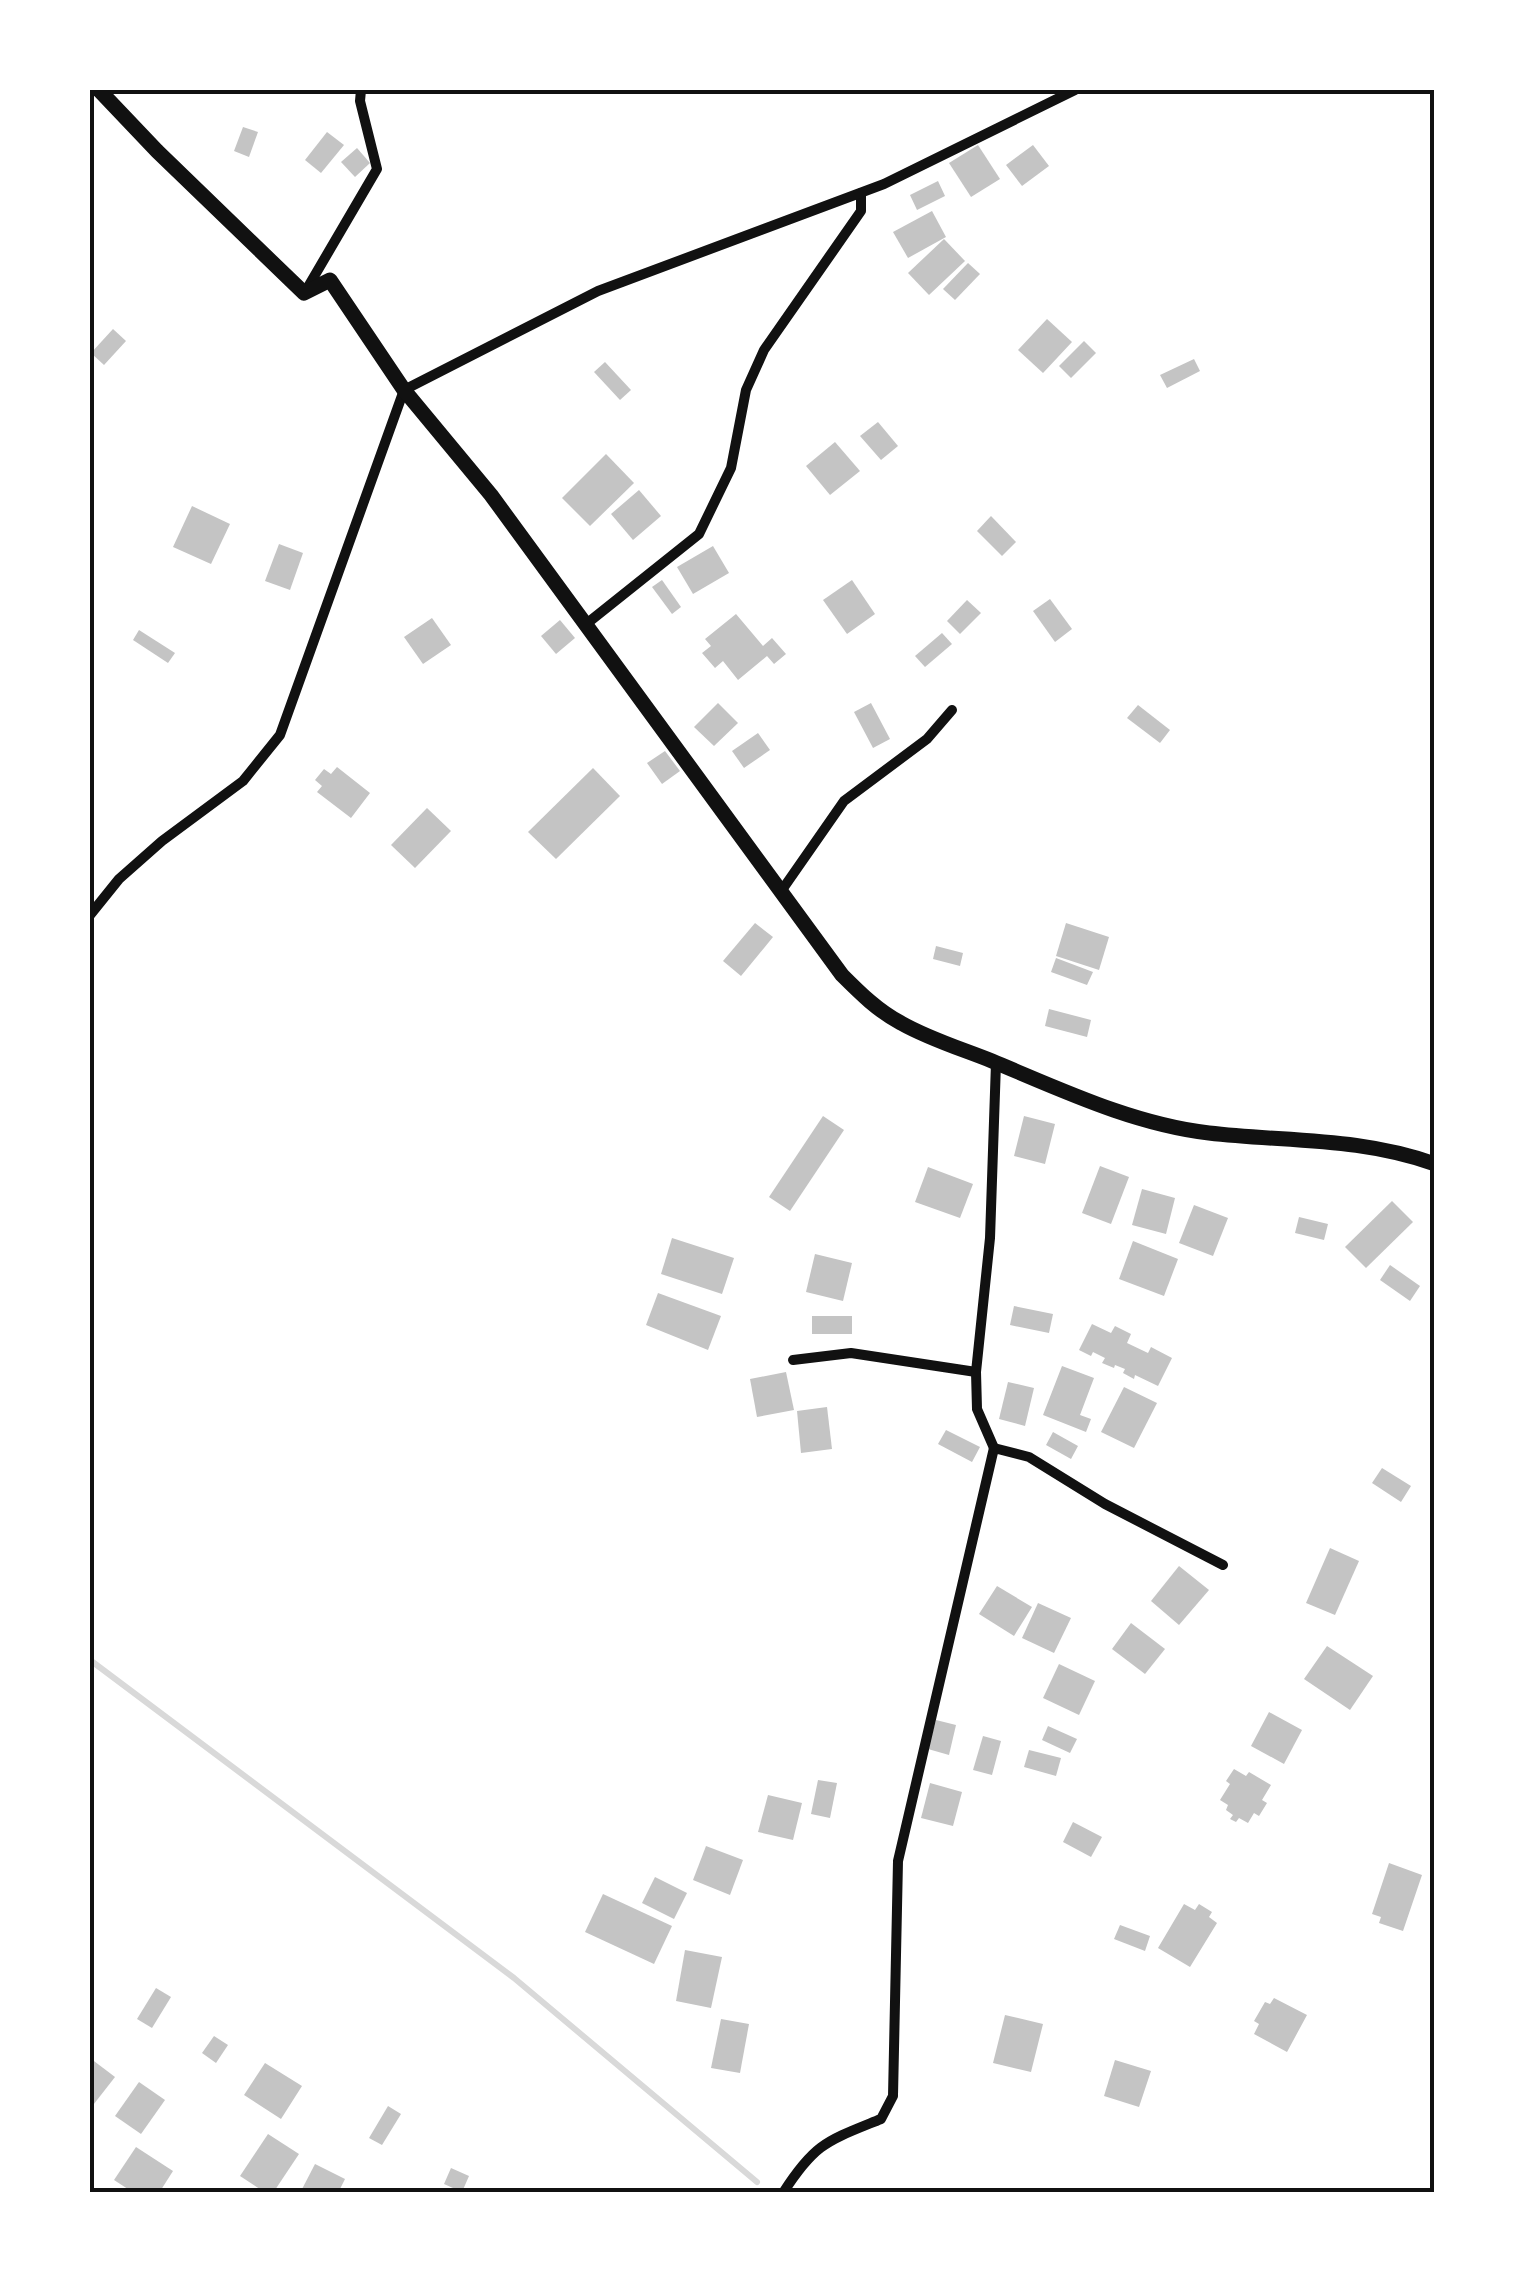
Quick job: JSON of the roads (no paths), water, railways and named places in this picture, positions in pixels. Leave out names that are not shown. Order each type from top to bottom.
[{"type":"street","points":[[99,90],[304,293]]},
{"type":"street","points":[[304,293],[377,169],[361,90]]},
{"type":"street","points":[[90,915],[119,879],[162,841],[243,781],[280,735],[404,390],[598,291],[861,193],[1074,90]]},
{"type":"street","points":[[586,626],[699,534],[731,468],[746,390],[764,350],[861,211],[861,193]]},
{"type":"street","points":[[304,293],[330,280],[404,390],[491,495],[842,975],[870,1002],[901,1024],[1097,1104],[1165,1126],[1366,1145],[1435,1164]]},
{"type":"street","points":[[782,890],[844,801],[927,738],[952,710]]},
{"type":"street","points":[[783,2193],[805,2159],[829,2140],[881,2120],[893,2096],[898,1861],[994,1448],[977,1409],[976,1372],[990,1238],[996,1063]]},
{"type":"street","points":[[793,1360],[850,1353],[976,1372]]},
{"type":"street","points":[[994,1448],[1029,1457],[1105,1504],[1223,1565]]},
{"type":"waterway","points":[[90,1660],[514,1978],[757,2182]]}]
